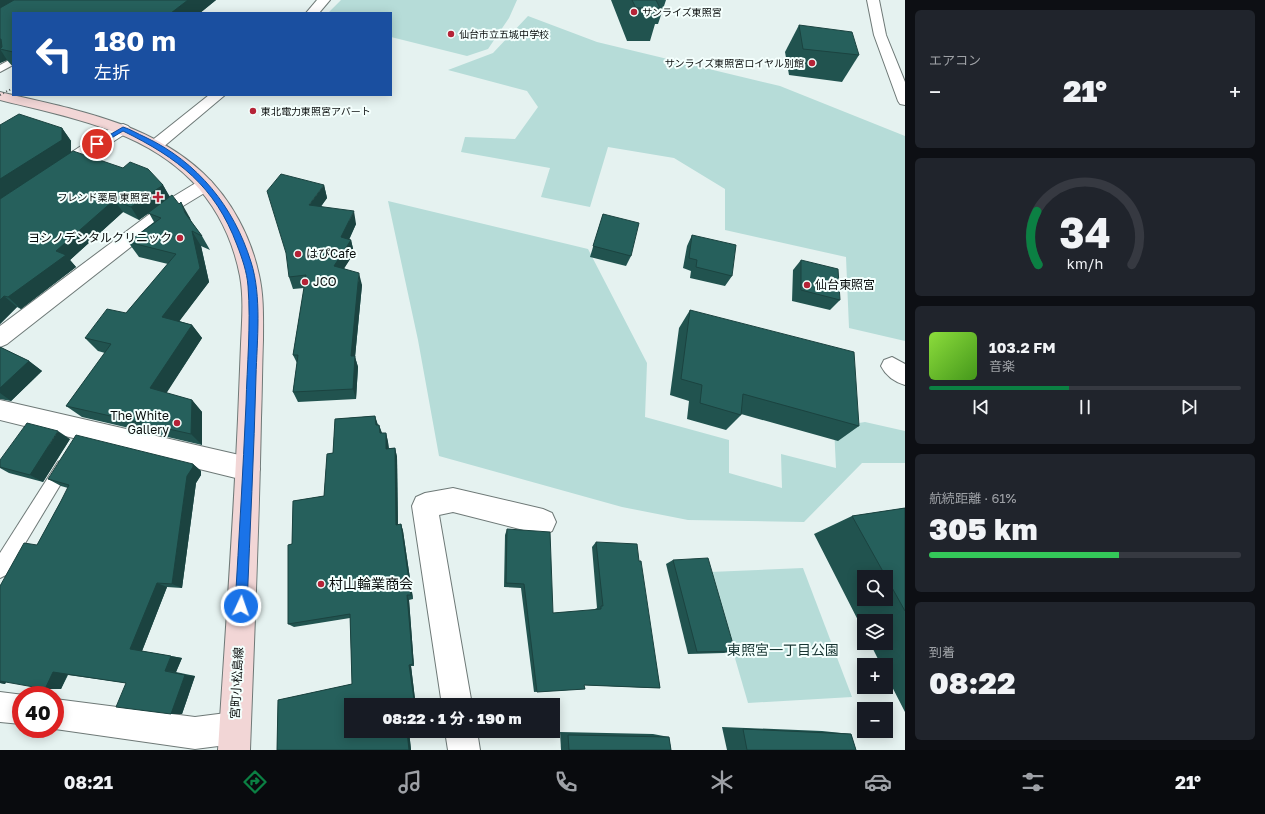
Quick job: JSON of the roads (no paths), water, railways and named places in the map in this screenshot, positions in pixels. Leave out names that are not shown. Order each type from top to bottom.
[{"type":"street","points":[[313,12],[324,0]]},
{"type":"street","points":[[873,0],[880,35],[905,102]]},
{"type":"street","name":"宮町小松島線","points":[[0,96],[96,120],[123,129],[156,145],[174,156],[196,175],[220,202],[234,225],[248,263],[252,285],[252,370],[234,739]]},
{"type":"street","points":[[156,145],[217,96]]},
{"type":"street","points":[[45,178],[123,129]]},
{"type":"street","points":[[0,338],[177,202],[205,186]]},
{"type":"street","points":[[0,410],[28,423],[78,442],[211,461],[248,469]]},
{"type":"street","points":[[456,698],[425,506],[453,500],[543,522]]},
{"type":"street","points":[[0,707],[12,708]]},
{"type":"street","points":[[64,715],[234,739]]},
{"type":"street","points":[[462,738],[464,750]]},
{"type":"lane","points":[[0,70],[12,63]]},
{"type":"lane","points":[[0,569],[78,442]]},
{"type":"railway","points":[[0,95],[12,89]]},
{"type":"place","name":"サンライズ東照宮","points":[[634,12]]},
{"type":"place","name":"仙台市立五城中学校","points":[[451,34]]},
{"type":"place","name":"サンライズ東照宮ロイヤル別館","points":[[812,63]]},
{"type":"place","name":"東北電力東照宮アパート","points":[[253,111]]},
{"type":"place","name":"フレンド薬局 東照宮","points":[[158,197]]},
{"type":"place","name":"ヨシノデンタルクリニック","points":[[180,238]]},
{"type":"place","name":"はぴCafe","points":[[298,254]]},
{"type":"place","name":"JCO","points":[[305,282]]},
{"type":"place","name":"仙台東照宮","points":[[807,285]]},
{"type":"place","name":"The White Gallery","points":[[177,423]]},
{"type":"place","name":"村山輪業商会","points":[[321,584]]},
{"type":"park label","name":"東照宮一丁目公園","points":[[783,650]]}]
